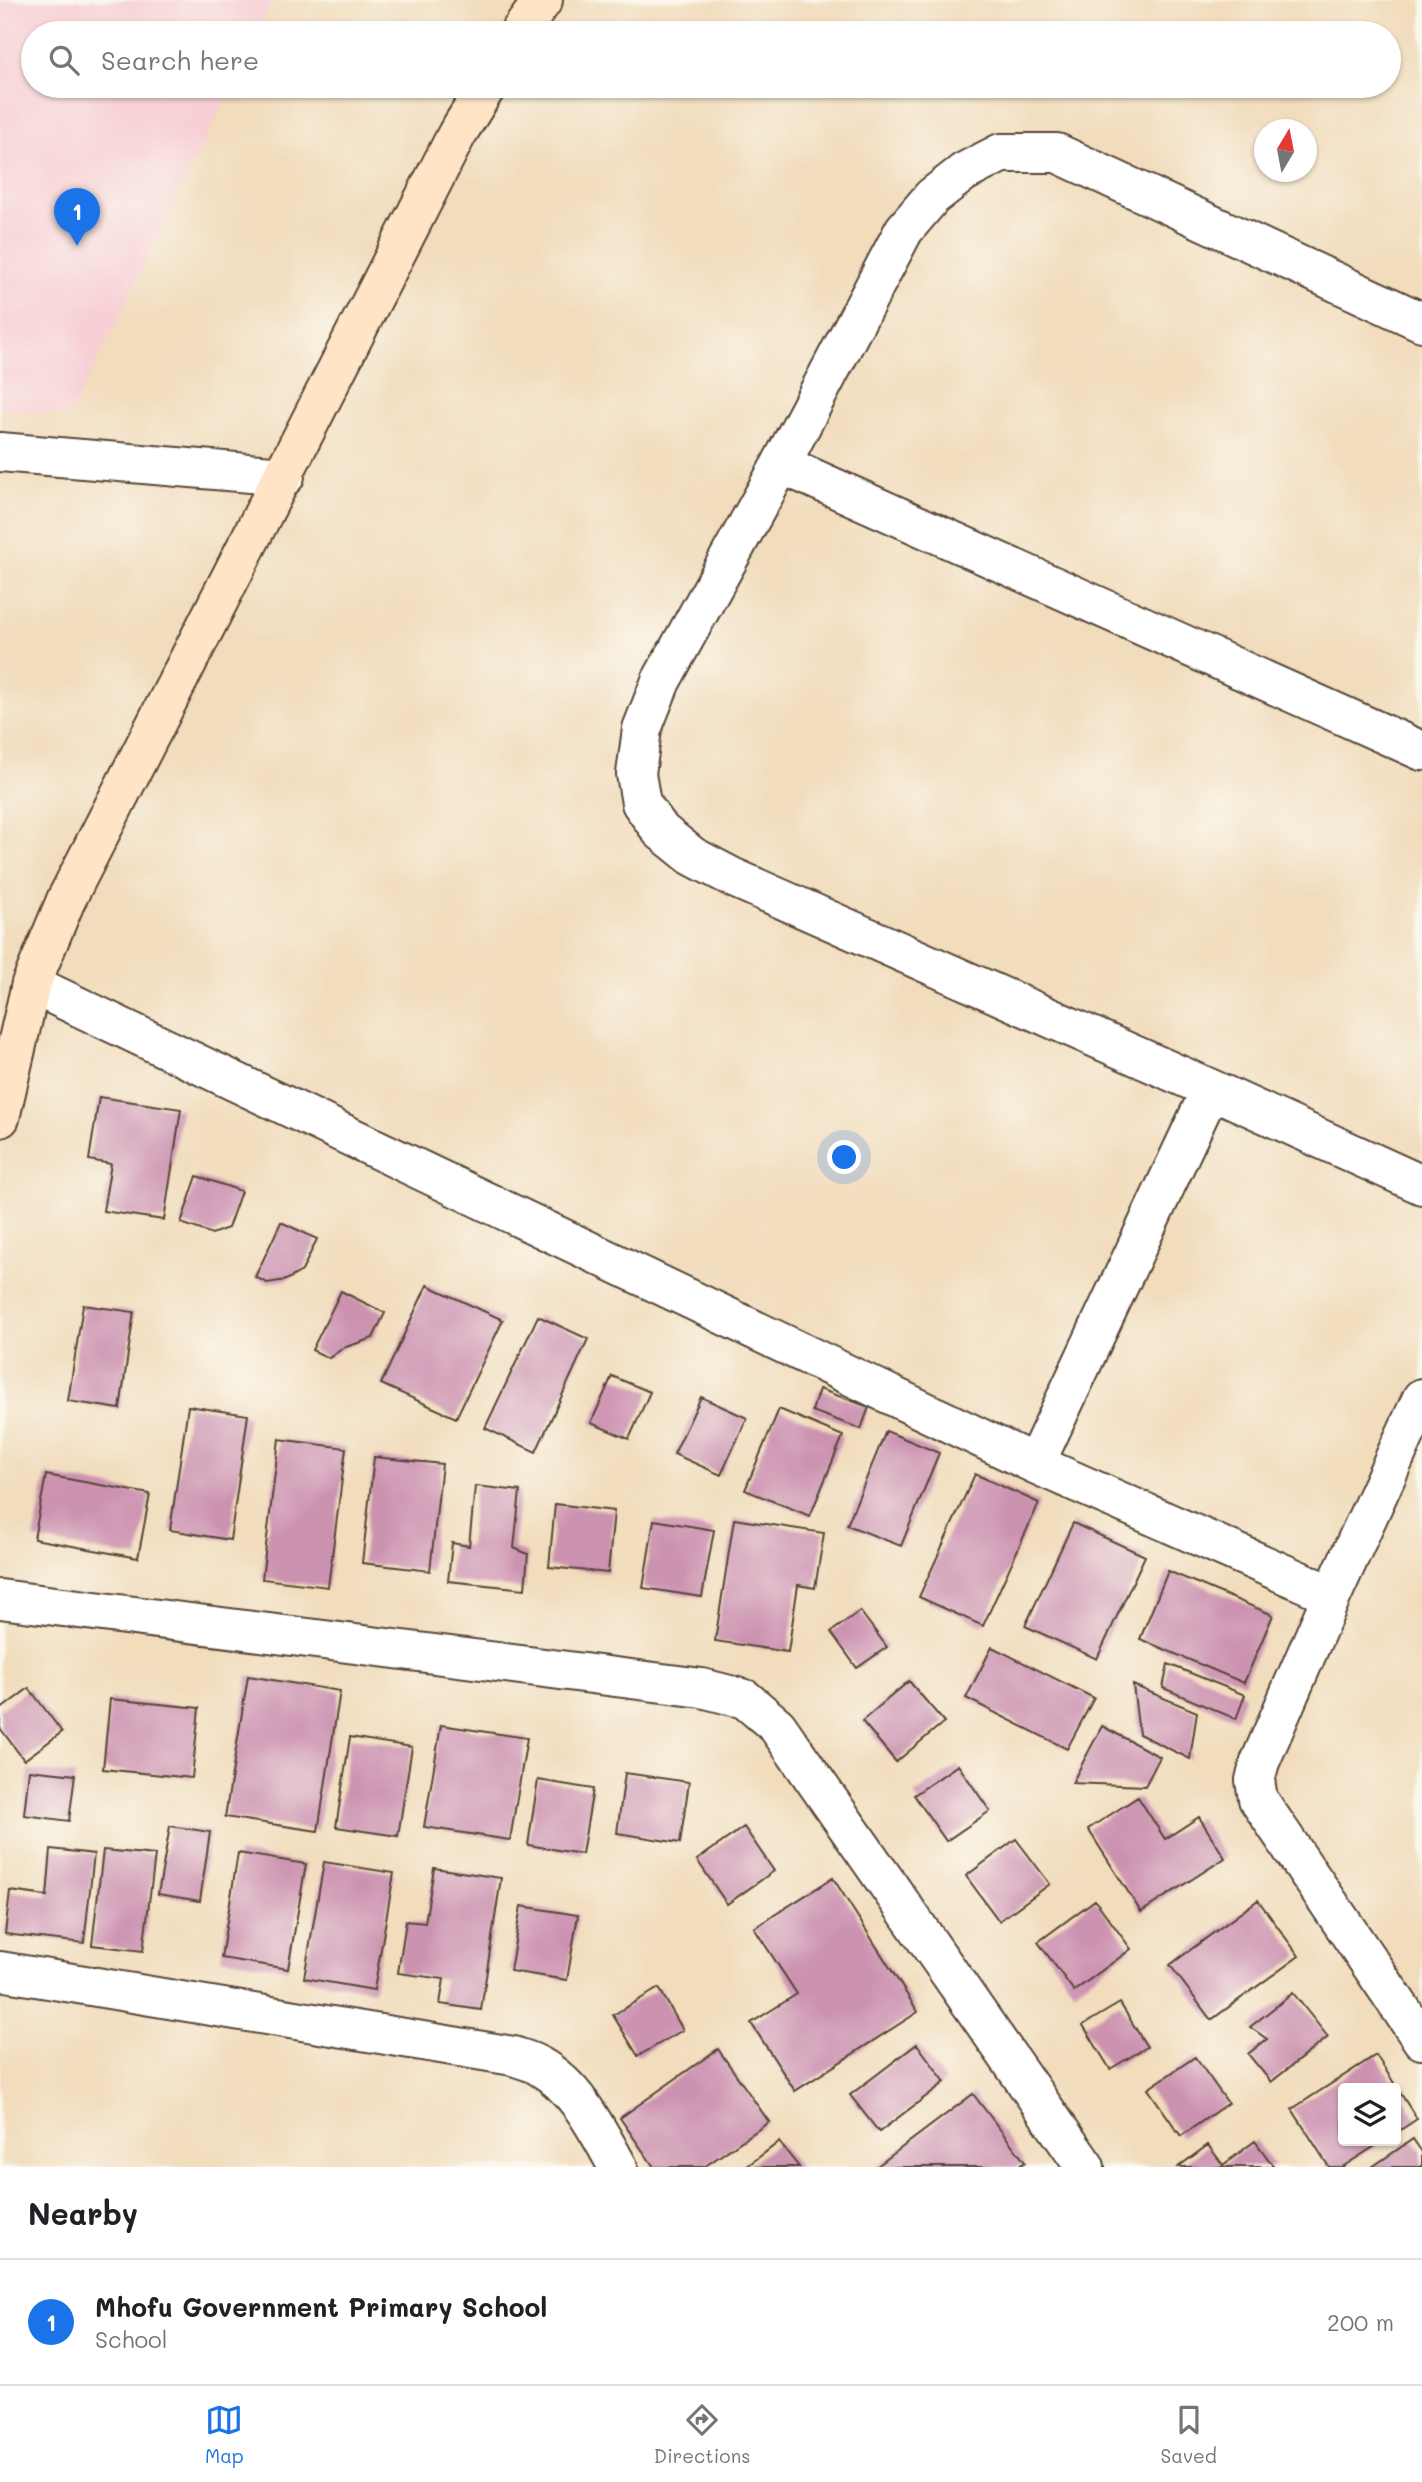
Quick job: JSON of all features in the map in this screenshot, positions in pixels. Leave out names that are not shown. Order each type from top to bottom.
[{"type":"street","points":[[528,21],[543,0]]},
{"type":"street","points":[[0,1118],[30,985],[66,900],[285,476],[457,134],[480,98]]},
{"type":"street","points":[[1422,322],[1057,153],[1001,153],[964,172],[932,197],[904,230],[781,464],[661,681],[642,729],[636,774],[641,803],[661,831],[692,856],[734,878],[1422,1185]]},
{"type":"street","points":[[0,452],[285,476]]},
{"type":"street","points":[[781,464],[1422,751]]},
{"type":"street","points":[[30,985],[1035,1464],[1332,1595]]},
{"type":"street","points":[[1035,1464],[1211,1089]]},
{"type":"street","points":[[1422,1398],[1332,1595],[1260,1762],[1255,1780],[1258,1799],[1422,2040]]},
{"type":"street","points":[[0,1599],[702,1688],[745,1699],[777,1726],[1084,2167]]},
{"type":"street","points":[[0,1971],[513,2056],[539,2066],[566,2086],[594,2124],[618,2167]]},
{"type":"shaded area","points":[[0,0],[274,0],[263,21],[21,21],[21,98],[226,98],[70,417],[0,407]]},
{"type":"building","points":[[99,1097],[181,1109],[164,1220],[103,1211],[111,1164],[89,1160]]},
{"type":"building","points":[[197,1176],[241,1191],[228,1228],[212,1234],[181,1223]]},
{"type":"building","points":[[281,1222],[317,1239],[302,1271],[286,1280],[267,1283],[255,1277]]},
{"type":"building","points":[[427,1285],[503,1320],[456,1418],[381,1384]]},
{"type":"building","points":[[341,1291],[385,1313],[373,1338],[343,1348],[329,1358],[312,1350]]},
{"type":"building","points":[[83,1305],[134,1312],[120,1409],[68,1401]]},
{"type":"building","points":[[538,1316],[588,1339],[536,1452],[485,1428]]},
{"type":"building","points":[[612,1376],[650,1392],[629,1439],[591,1423]]},
{"type":"building","points":[[819,1389],[869,1407],[861,1429],[812,1411]]},
{"type":"building","points":[[701,1397],[747,1418],[721,1475],[674,1454]]},
{"type":"building","points":[[188,1406],[248,1415],[230,1540],[170,1530]]},
{"type":"building","points":[[779,1409],[843,1436],[810,1516],[745,1490]]},
{"type":"building","points":[[886,1431],[939,1453],[901,1546],[847,1525]]},
{"type":"building","points":[[279,1439],[346,1448],[328,1587],[262,1579]]},
{"type":"building","points":[[374,1457],[442,1464],[430,1571],[362,1563]]},
{"type":"building","points":[[975,1474],[1039,1503],[983,1626],[919,1597]]},
{"type":"building","points":[[46,1475],[150,1494],[138,1558],[34,1539]]},
{"type":"building","points":[[475,1486],[520,1491],[514,1548],[528,1554],[525,1589],[448,1581],[452,1543],[469,1546]]},
{"type":"building","points":[[555,1504],[614,1511],[608,1573],[549,1567]]},
{"type":"building","points":[[734,1519],[824,1533],[815,1588],[798,1585],[788,1652],[715,1641]]},
{"type":"building","points":[[654,1520],[714,1530],[702,1597],[643,1588]]},
{"type":"building","points":[[1073,1523],[1145,1556],[1097,1659],[1025,1626]]},
{"type":"building","points":[[1168,1571],[1273,1615],[1244,1683],[1140,1639]]},
{"type":"building","points":[[860,1611],[887,1647],[857,1668],[831,1632]]},
{"type":"building","points":[[992,1647],[1094,1698],[1067,1749],[966,1698]]},
{"type":"building","points":[[1168,1664],[1245,1695],[1236,1719],[1163,1688]]},
{"type":"building","points":[[248,1676],[340,1691],[318,1831],[225,1817]]},
{"type":"building","points":[[909,1681],[944,1722],[896,1762],[862,1721]]},
{"type":"building","points":[[1133,1685],[1197,1712],[1190,1759],[1139,1734]]},
{"type":"building","points":[[29,1688],[62,1732],[24,1760],[0,1728],[0,1710]]},
{"type":"building","points":[[110,1699],[199,1708],[192,1778],[103,1769]]},
{"type":"building","points":[[441,1725],[527,1738],[510,1840],[424,1827]]},
{"type":"building","points":[[1102,1726],[1160,1757],[1145,1786],[1072,1783]]},
{"type":"building","points":[[350,1737],[412,1747],[398,1836],[336,1827]]},
{"type":"building","points":[[958,1765],[990,1811],[946,1841],[914,1795]]},
{"type":"building","points":[[29,1770],[75,1775],[69,1821],[24,1815]]},
{"type":"building","points":[[625,1773],[689,1782],[680,1843],[617,1833]]},
{"type":"building","points":[[538,1780],[593,1789],[582,1854],[528,1845]]},
{"type":"building","points":[[1138,1797],[1165,1839],[1199,1817],[1225,1858],[1141,1912],[1088,1829]]},
{"type":"building","points":[[170,1826],[210,1832],[200,1901],[158,1894]]},
{"type":"building","points":[[744,1827],[774,1871],[727,1904],[697,1860]]},
{"type":"building","points":[[1016,1839],[1050,1884],[999,1921],[966,1876]]},
{"type":"building","points":[[51,1849],[94,1854],[84,1943],[5,1934],[10,1891],[47,1896]]},
{"type":"building","points":[[103,1850],[155,1855],[143,1951],[92,1945]]},
{"type":"building","points":[[238,1853],[306,1864],[288,1969],[221,1958]]},
{"type":"building","points":[[324,1862],[394,1873],[374,1990],[304,1978]]},
{"type":"building","points":[[434,1868],[501,1878],[481,2010],[440,2004],[444,1979],[398,1973],[406,1921],[425,1923]]},
{"type":"building","points":[[833,1878],[918,2012],[795,2091],[751,2023],[797,1994],[754,1928]]},
{"type":"building","points":[[1095,1900],[1131,1949],[1074,1991],[1038,1942]]},
{"type":"building","points":[[1258,1900],[1299,1956],[1211,2020],[1170,1965]]},
{"type":"building","points":[[521,1906],[578,1915],[567,1980],[510,1971]]},
{"type":"building","points":[[659,1988],[683,2030],[638,2056],[613,2015]]},
{"type":"building","points":[[1293,1993],[1328,2037],[1271,2082],[1248,2054],[1267,2039],[1250,2027]]},
{"type":"building","points":[[1120,2003],[1147,2047],[1110,2069],[1083,2025]]},
{"type":"building","points":[[917,2044],[945,2082],[879,2132],[850,2095]]},
{"type":"building","points":[[718,2049],[769,2122],[704,2167],[654,2167],[620,2118]]},
{"type":"building","points":[[1376,2055],[1394,2083],[1338,2083],[1338,2146],[1375,2146],[1342,2167],[1329,2167],[1292,2109]]},
{"type":"building","points":[[1195,2057],[1228,2103],[1181,2136],[1148,2089]]},
{"type":"building","points":[[973,2094],[1025,2162],[1018,2167],[876,2167]]},
{"type":"building","points":[[1401,2094],[1417,2119],[1401,2130]]},
{"type":"building","points":[[1413,2139],[1422,2152],[1422,2167],[1372,2167]]},
{"type":"building","points":[[1255,2141],[1274,2167],[1178,2167],[1208,2145],[1223,2165]]},
{"type":"building","points":[[779,2142],[799,2167],[746,2167]]},
{"type":"place","name":"Mhofu Government Primary School","points":[[77,246]]}]
